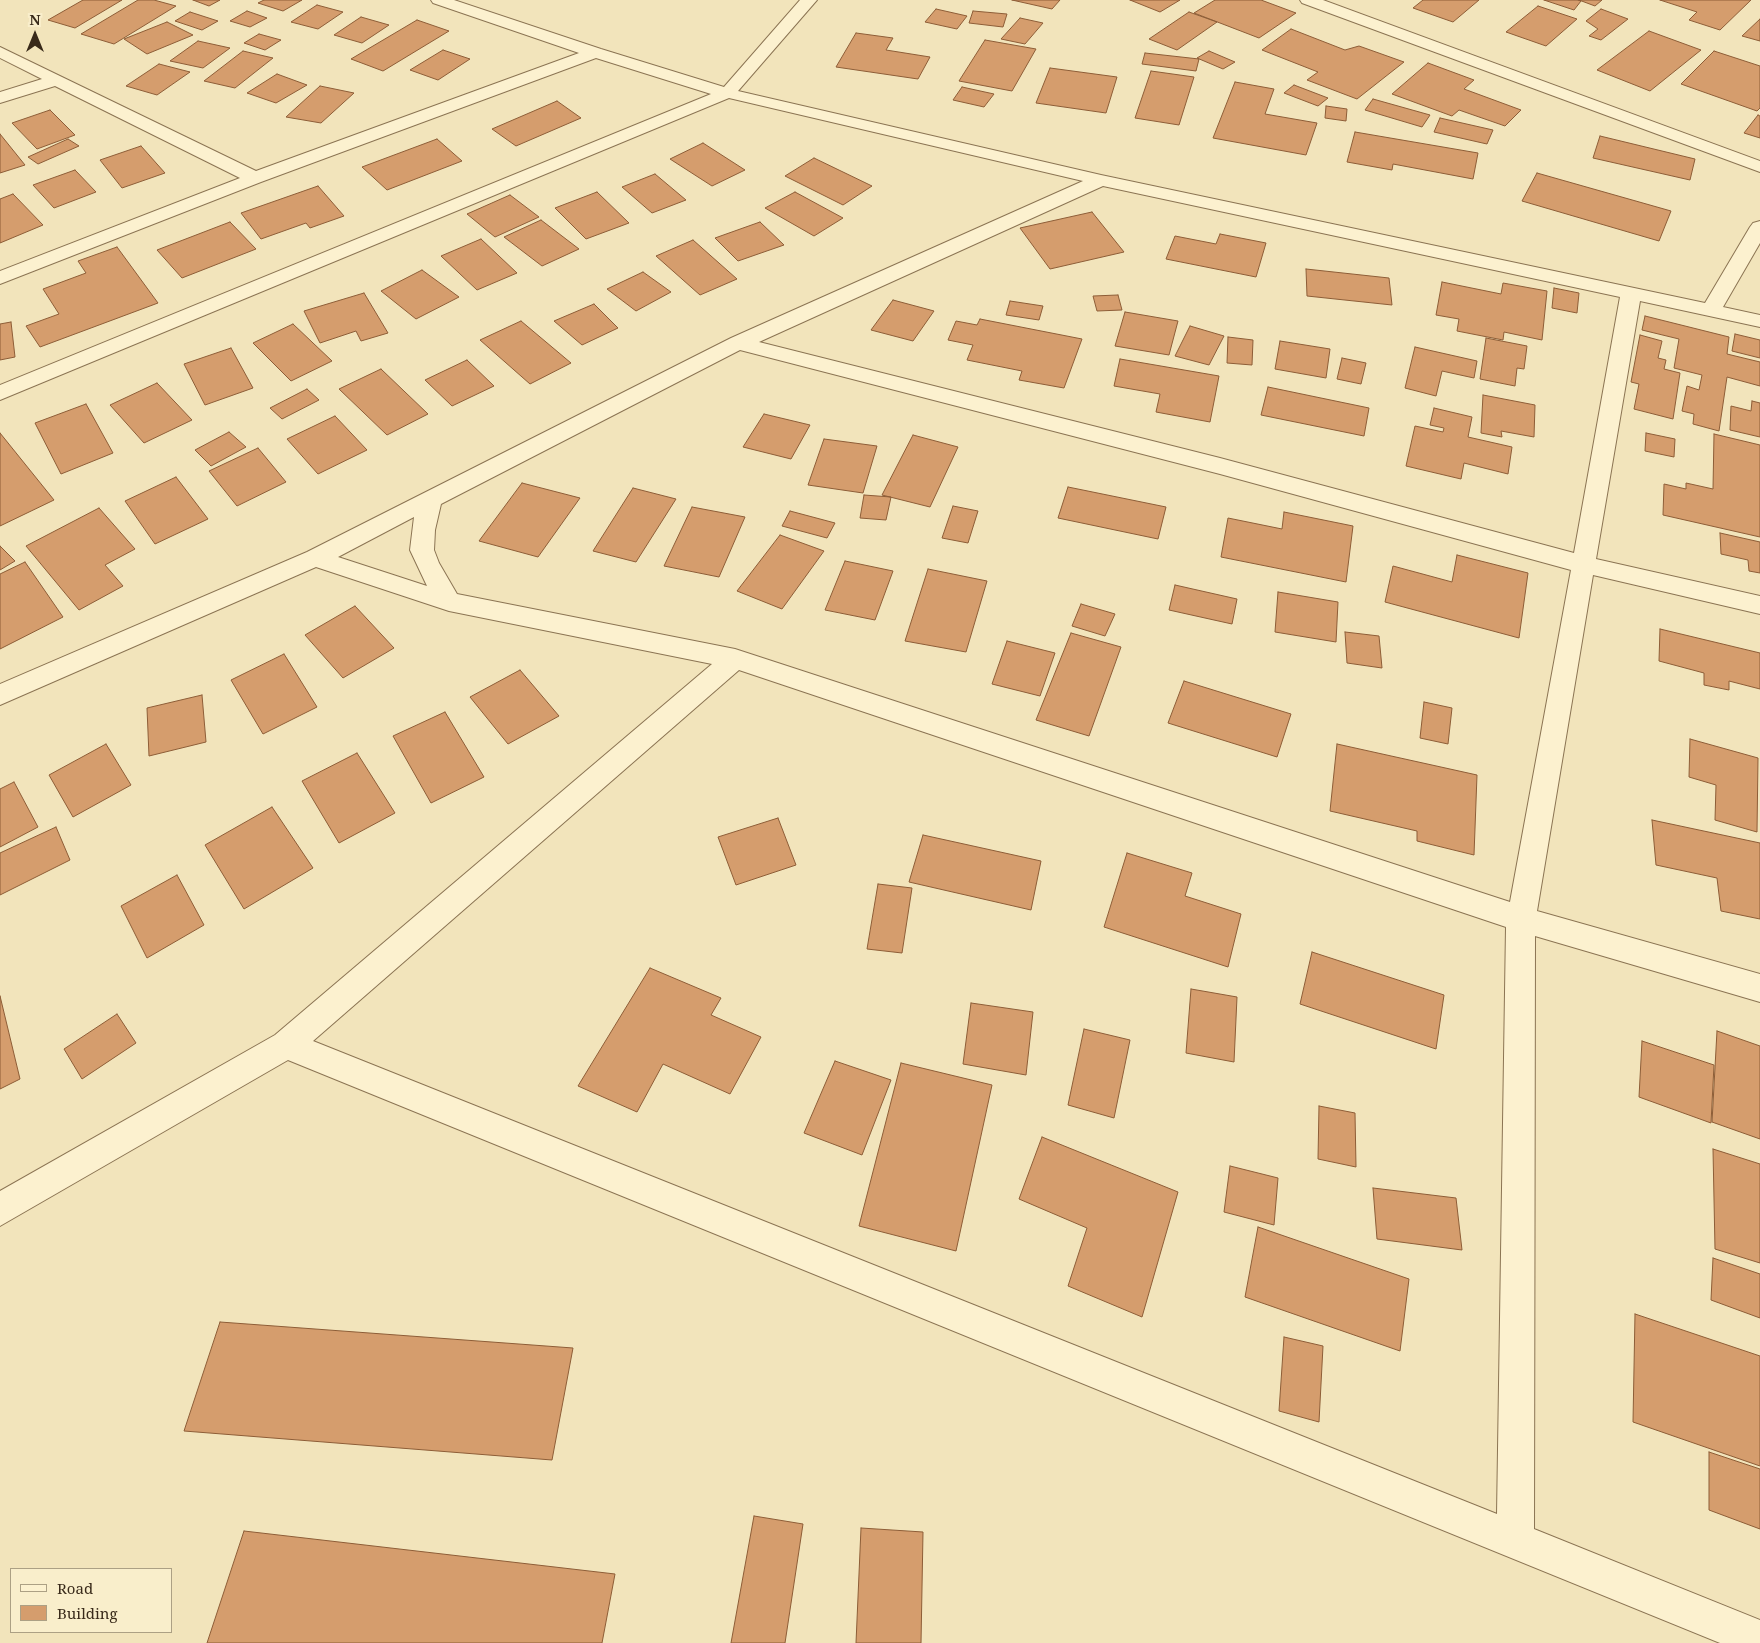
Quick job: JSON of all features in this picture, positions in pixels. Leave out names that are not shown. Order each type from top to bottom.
[{"type":"street","points":[[439,0],[595,52],[727,93],[1101,180],[1760,321]]},
{"type":"street","points":[[0,393],[727,93],[809,0]]},
{"type":"street","points":[[1308,0],[1760,167]]},
{"type":"street","points":[[0,52],[255,178]]},
{"type":"street","points":[[0,278],[255,178],[595,52]]},
{"type":"street","points":[[0,98],[56,80]]},
{"type":"street","points":[[0,695],[315,558],[738,343],[1101,180]]},
{"type":"street","points":[[1710,310],[1760,227]]},
{"type":"street","points":[[1515,1540],[1521,919],[1631,294]]},
{"type":"street","points":[[738,343],[1220,466],[1582,564],[1760,605]]},
{"type":"street","points":[[430,501],[423,530],[422,550],[427,564],[449,602]]},
{"type":"street","points":[[315,558],[449,602],[735,659],[1521,919],[1760,988]]},
{"type":"street","points":[[0,1209],[286,1045],[735,659]]},
{"type":"street","points":[[286,1045],[1760,1640]]},
{"type":"building","points":[[83,0],[122,0],[75,28],[48,20]]},
{"type":"building","points":[[138,0],[154,0],[176,6],[114,44],[81,34]]},
{"type":"building","points":[[193,0],[220,0],[209,6]]},
{"type":"building","points":[[264,0],[302,0],[283,11],[258,3]]},
{"type":"building","points":[[1012,0],[1060,0],[1052,9]]},
{"type":"building","points":[[1130,0],[1180,0],[1160,12]]},
{"type":"building","points":[[1215,0],[1261,0],[1296,13],[1259,38],[1194,13]]},
{"type":"building","points":[[1423,0],[1479,0],[1453,22],[1413,8]]},
{"type":"building","points":[[1544,0],[1577,0],[1581,1],[1574,10]]},
{"type":"building","points":[[1579,0],[1602,0],[1595,6]]},
{"type":"building","points":[[1660,0],[1751,0],[1720,30],[1689,20],[1697,12]]},
{"type":"building","points":[[317,5],[343,12],[318,29],[291,22]]},
{"type":"building","points":[[1538,6],[1577,19],[1546,46],[1506,32]]},
{"type":"building","points":[[936,9],[967,16],[957,29],[925,22]]},
{"type":"building","points":[[1601,9],[1628,19],[1601,40],[1589,36],[1598,29],[1586,21]]},
{"type":"building","points":[[247,11],[267,18],[250,27],[230,21]]},
{"type":"building","points":[[973,11],[1007,14],[1003,27],[969,23]]},
{"type":"building","points":[[190,12],[218,21],[202,30],[175,21]]},
{"type":"building","points":[[1189,12],[1217,22],[1177,50],[1149,39]]},
{"type":"building","points":[[361,17],[389,25],[362,43],[334,35]]},
{"type":"building","points":[[1020,18],[1043,23],[1025,44],[1001,39]]},
{"type":"building","points":[[1760,19],[1760,41],[1742,36]]},
{"type":"building","points":[[417,20],[449,31],[383,71],[351,59]]},
{"type":"building","points":[[167,22],[193,35],[147,54],[124,39]]},
{"type":"building","points":[[1291,29],[1345,50],[1359,46],[1404,62],[1357,99],[1307,80],[1318,72],[1262,50]]},
{"type":"building","points":[[1649,31],[1701,50],[1650,91],[1597,70]]},
{"type":"building","points":[[856,33],[893,38],[886,50],[930,57],[918,79],[836,67]]},
{"type":"building","points":[[259,34],[281,40],[265,50],[244,43]]},
{"type":"building","points":[[985,40],[1036,49],[1012,91],[959,81]]},
{"type":"building","points":[[198,41],[230,48],[203,68],[170,61]]},
{"type":"building","points":[[443,50],[470,59],[438,80],[410,70]]},
{"type":"building","points":[[243,51],[273,58],[235,88],[204,81]]},
{"type":"building","points":[[1209,51],[1235,62],[1223,69],[1197,58]]},
{"type":"building","points":[[1714,51],[1760,66],[1760,108],[1757,111],[1681,84]]},
{"type":"building","points":[[1145,53],[1199,59],[1196,71],[1142,64]]},
{"type":"building","points":[[1428,63],[1474,80],[1464,89],[1521,110],[1505,126],[1459,110],[1452,116],[1392,94]]},
{"type":"building","points":[[159,64],[190,72],[157,95],[126,86]]},
{"type":"building","points":[[1050,68],[1117,77],[1106,113],[1036,103]]},
{"type":"building","points":[[1151,71],[1194,77],[1179,125],[1135,118]]},
{"type":"building","points":[[277,74],[307,85],[276,103],[247,93]]},
{"type":"building","points":[[1235,82],[1274,89],[1265,114],[1317,123],[1306,155],[1213,138]]},
{"type":"building","points":[[1294,85],[1328,98],[1318,106],[1284,93]]},
{"type":"building","points":[[320,86],[354,93],[321,123],[286,117]]},
{"type":"building","points":[[962,87],[994,94],[984,107],[953,100]]},
{"type":"building","points":[[1373,99],[1430,115],[1422,127],[1365,110]]},
{"type":"building","points":[[557,101],[581,118],[516,146],[492,129]]},
{"type":"building","points":[[1326,106],[1347,109],[1346,121],[1325,118]]},
{"type":"building","points":[[50,110],[75,135],[37,149],[12,123]]},
{"type":"building","points":[[1758,115],[1760,116],[1760,138],[1744,133]]},
{"type":"building","points":[[1440,118],[1493,130],[1487,144],[1434,132]]},
{"type":"building","points":[[1355,132],[1478,153],[1473,179],[1393,164],[1392,170],[1347,162]]},
{"type":"building","points":[[0,134],[25,165],[0,173]]},
{"type":"building","points":[[1600,136],[1695,159],[1690,180],[1593,158]]},
{"type":"building","points":[[68,139],[79,146],[38,164],[28,157]]},
{"type":"building","points":[[437,139],[462,161],[387,190],[362,167]]},
{"type":"building","points":[[703,143],[745,170],[712,186],[670,159]]},
{"type":"building","points":[[141,146],[165,173],[122,188],[100,160]]},
{"type":"building","points":[[814,158],[872,186],[843,205],[785,176]]},
{"type":"building","points":[[75,170],[96,192],[54,208],[33,185]]},
{"type":"building","points":[[1537,173],[1671,211],[1659,241],[1522,201]]},
{"type":"building","points":[[655,174],[686,200],[652,213],[622,187]]},
{"type":"building","points":[[318,186],[344,216],[310,228],[306,223],[261,239],[241,213]]},
{"type":"building","points":[[597,192],[629,223],[586,239],[555,208]]},
{"type":"building","points":[[795,192],[843,218],[814,236],[765,208]]},
{"type":"building","points":[[13,194],[43,225],[0,243],[0,199]]},
{"type":"building","points":[[510,195],[539,217],[495,237],[467,214]]},
{"type":"building","points":[[1092,212],[1124,252],[1050,269],[1020,228]]},
{"type":"building","points":[[541,220],[579,249],[542,266],[504,237]]},
{"type":"building","points":[[230,222],[256,249],[182,278],[157,250]]},
{"type":"building","points":[[760,222],[784,245],[738,261],[715,238]]},
{"type":"building","points":[[1220,234],[1266,243],[1256,277],[1166,259],[1175,236],[1216,244]]},
{"type":"building","points":[[481,239],[517,273],[477,290],[441,256]]},
{"type":"building","points":[[693,240],[737,279],[700,295],[656,256]]},
{"type":"building","points":[[117,247],[158,303],[40,347],[26,326],[59,314],[43,289],[86,273],[78,261]]},
{"type":"building","points":[[1306,269],[1389,278],[1392,305],[1307,296]]},
{"type":"building","points":[[422,270],[459,297],[416,319],[381,291]]},
{"type":"building","points":[[643,272],[671,292],[636,311],[607,289]]},
{"type":"building","points":[[1442,282],[1501,294],[1503,283],[1547,291],[1542,340],[1504,332],[1503,340],[1457,331],[1459,319],[1436,315]]},
{"type":"building","points":[[1554,288],[1579,293],[1577,313],[1552,308]]},
{"type":"building","points":[[364,293],[388,333],[361,341],[356,331],[320,343],[304,311]]},
{"type":"building","points":[[1118,295],[1122,310],[1097,311],[1093,296]]},
{"type":"building","points":[[893,300],[934,311],[913,341],[871,330]]},
{"type":"building","points":[[1010,301],[1043,306],[1039,320],[1006,315]]},
{"type":"building","points":[[594,304],[618,328],[582,345],[554,321]]},
{"type":"building","points":[[1125,312],[1178,321],[1169,355],[1115,346]]},
{"type":"building","points":[[1645,316],[1729,337],[1727,354],[1760,362],[1760,386],[1727,377],[1719,431],[1693,424],[1694,414],[1682,411],[1687,386],[1699,390],[1702,375],[1674,368],[1679,339],[1642,330]]},
{"type":"building","points":[[980,319],[1082,339],[1064,388],[1019,380],[1022,371],[967,360],[973,345],[948,340],[956,321],[977,325]]},
{"type":"building","points":[[521,321],[571,363],[530,384],[480,340]]},
{"type":"building","points":[[11,322],[15,357],[0,360],[0,324]]},
{"type":"building","points":[[293,324],[332,361],[291,381],[253,343]]},
{"type":"building","points":[[1190,326],[1224,336],[1209,365],[1175,356]]},
{"type":"building","points":[[1735,334],[1760,340],[1760,358],[1732,351]]},
{"type":"building","points":[[1640,335],[1662,341],[1658,358],[1666,360],[1664,369],[1680,373],[1673,419],[1634,409],[1639,384],[1631,382]]},
{"type":"building","points":[[1228,337],[1253,340],[1252,365],[1227,363]]},
{"type":"building","points":[[1486,338],[1527,346],[1524,369],[1517,368],[1515,386],[1480,379]]},
{"type":"building","points":[[1280,341],[1330,349],[1326,378],[1275,369]]},
{"type":"building","points":[[1415,347],[1477,361],[1474,378],[1442,371],[1436,396],[1405,388]]},
{"type":"building","points":[[231,348],[253,388],[205,405],[184,364]]},
{"type":"building","points":[[1342,358],[1366,363],[1361,384],[1337,379]]},
{"type":"building","points":[[1120,359],[1219,376],[1210,422],[1156,412],[1160,394],[1114,386]]},
{"type":"building","points":[[467,360],[494,386],[452,406],[425,380]]},
{"type":"building","points":[[381,369],[428,414],[387,435],[339,389]]},
{"type":"building","points":[[157,383],[192,420],[144,443],[110,405]]},
{"type":"building","points":[[1268,387],[1369,408],[1364,436],[1261,415]]},
{"type":"building","points":[[307,389],[319,400],[282,419],[270,408]]},
{"type":"building","points":[[1483,395],[1535,405],[1534,437],[1501,431],[1502,437],[1481,433]]},
{"type":"building","points":[[1752,401],[1760,403],[1760,437],[1730,430],[1731,406],[1751,411]]},
{"type":"building","points":[[86,404],[113,453],[61,474],[35,423]]},
{"type":"building","points":[[1434,408],[1472,417],[1468,437],[1512,447],[1508,474],[1464,463],[1461,479],[1406,466],[1415,426],[1443,432],[1444,428],[1430,425]]},
{"type":"building","points":[[764,414],[810,425],[791,459],[743,447]]},
{"type":"building","points":[[335,416],[367,450],[318,474],[287,439]]},
{"type":"building","points":[[229,432],[246,447],[211,466],[195,450]]},
{"type":"building","points":[[0,433],[54,500],[0,526]]},
{"type":"building","points":[[1646,433],[1675,439],[1674,457],[1645,451]]},
{"type":"building","points":[[1714,434],[1760,445],[1760,537],[1663,515],[1664,484],[1686,489],[1686,483],[1713,489]]},
{"type":"building","points":[[913,435],[958,447],[930,507],[882,495]]},
{"type":"building","points":[[824,439],[877,446],[863,493],[808,485]]},
{"type":"building","points":[[258,448],[286,482],[237,506],[209,471]]},
{"type":"building","points":[[176,477],[208,519],[155,544],[125,501]]},
{"type":"building","points":[[522,483],[580,498],[538,557],[479,541]]},
{"type":"building","points":[[1068,487],[1166,507],[1158,539],[1058,518]]},
{"type":"building","points":[[633,488],[676,499],[636,562],[593,551]]},
{"type":"building","points":[[864,495],[891,497],[886,520],[860,518]]},
{"type":"building","points":[[953,506],[978,511],[968,543],[942,538]]},
{"type":"building","points":[[692,507],[745,517],[719,577],[664,566]]},
{"type":"building","points":[[99,508],[135,549],[105,565],[123,586],[79,610],[26,546]]},
{"type":"building","points":[[790,511],[835,523],[827,538],[782,526]]},
{"type":"building","points":[[1284,512],[1353,526],[1346,582],[1221,557],[1228,518],[1282,529]]},
{"type":"building","points":[[1720,533],[1760,542],[1760,573],[1749,571],[1748,560],[1721,554]]},
{"type":"building","points":[[780,535],[824,551],[782,609],[737,591]]},
{"type":"building","points":[[0,546],[15,561],[0,570]]},
{"type":"building","points":[[1457,555],[1528,573],[1519,638],[1385,602],[1393,566],[1452,582]]},
{"type":"building","points":[[845,561],[893,571],[875,620],[825,610]]},
{"type":"building","points":[[25,562],[63,617],[0,649],[0,574]]},
{"type":"building","points":[[928,569],[987,581],[966,652],[905,641]]},
{"type":"building","points":[[1175,585],[1237,599],[1232,624],[1169,610]]},
{"type":"building","points":[[1278,592],[1338,602],[1336,642],[1275,632]]},
{"type":"building","points":[[1081,604],[1115,614],[1105,636],[1072,626]]},
{"type":"building","points":[[355,606],[394,648],[343,678],[305,635]]},
{"type":"building","points":[[1660,629],[1760,653],[1760,689],[1729,681],[1729,690],[1704,685],[1704,673],[1659,661]]},
{"type":"building","points":[[1345,632],[1379,636],[1382,668],[1347,663]]},
{"type":"building","points":[[1071,633],[1121,647],[1089,736],[1036,720]]},
{"type":"building","points":[[1007,641],[1055,653],[1040,696],[992,684]]},
{"type":"building","points":[[284,654],[317,707],[263,734],[231,680]]},
{"type":"building","points":[[520,670],[559,716],[508,744],[470,697]]},
{"type":"building","points":[[1184,681],[1291,714],[1277,757],[1168,723]]},
{"type":"building","points":[[202,695],[206,742],[149,756],[147,708]]},
{"type":"building","points":[[1424,702],[1452,708],[1448,744],[1420,738]]},
{"type":"building","points":[[445,712],[484,777],[431,803],[393,736]]},
{"type":"building","points":[[1690,739],[1758,758],[1757,832],[1715,820],[1716,785],[1689,777]]},
{"type":"building","points":[[106,744],[131,785],[73,817],[49,775]]},
{"type":"building","points":[[1337,744],[1477,775],[1474,855],[1417,841],[1417,831],[1330,811]]},
{"type":"building","points":[[357,753],[395,813],[339,843],[302,781]]},
{"type":"building","points":[[14,782],[38,827],[0,847],[0,789]]},
{"type":"building","points":[[272,807],[313,868],[244,909],[205,845]]},
{"type":"building","points":[[778,818],[796,865],[736,885],[718,837]]},
{"type":"building","points":[[1652,820],[1760,843],[1760,919],[1721,911],[1717,878],[1656,865]]},
{"type":"building","points":[[56,827],[70,860],[0,895],[0,853]]},
{"type":"building","points":[[923,835],[1041,861],[1031,910],[909,882]]},
{"type":"building","points":[[1127,853],[1192,873],[1185,896],[1241,914],[1228,967],[1104,927]]},
{"type":"building","points":[[177,875],[204,925],[147,958],[121,906]]},
{"type":"building","points":[[878,884],[912,888],[902,953],[867,949]]},
{"type":"building","points":[[1312,952],[1444,995],[1436,1049],[1300,1004]]},
{"type":"building","points":[[650,968],[721,998],[711,1015],[761,1037],[730,1094],[663,1064],[637,1112],[578,1086]]},
{"type":"building","points":[[1191,989],[1237,997],[1234,1062],[1186,1053]]},
{"type":"building","points":[[0,996],[20,1079],[0,1089]]},
{"type":"building","points":[[971,1003],[1033,1012],[1026,1075],[963,1064]]},
{"type":"building","points":[[117,1014],[136,1043],[82,1079],[64,1049]]},
{"type":"building","points":[[1084,1029],[1130,1040],[1114,1118],[1068,1105]]},
{"type":"building","points":[[1717,1031],[1760,1046],[1760,1139],[1712,1122]]},
{"type":"building","points":[[1642,1041],[1714,1065],[1711,1123],[1639,1097]]},
{"type":"building","points":[[835,1061],[891,1080],[862,1155],[804,1133]]},
{"type":"building","points":[[901,1063],[992,1085],[956,1251],[859,1226]]},
{"type":"building","points":[[1319,1106],[1355,1113],[1356,1167],[1318,1159]]},
{"type":"building","points":[[1042,1137],[1178,1192],[1142,1317],[1068,1286],[1087,1228],[1019,1199]]},
{"type":"building","points":[[1713,1149],[1760,1164],[1760,1263],[1715,1249]]},
{"type":"building","points":[[1230,1166],[1278,1178],[1274,1225],[1224,1212]]},
{"type":"building","points":[[1373,1188],[1456,1198],[1462,1250],[1377,1239]]},
{"type":"building","points":[[1258,1227],[1409,1279],[1400,1351],[1245,1297]]},
{"type":"building","points":[[1713,1258],[1760,1274],[1760,1318],[1711,1300]]},
{"type":"building","points":[[1635,1314],[1760,1356],[1760,1466],[1633,1422]]},
{"type":"building","points":[[220,1322],[573,1348],[552,1460],[184,1431]]},
{"type":"building","points":[[1284,1337],[1323,1346],[1319,1422],[1279,1411]]},
{"type":"building","points":[[1709,1452],[1760,1469],[1760,1529],[1709,1510]]},
{"type":"building","points":[[754,1516],[803,1524],[785,1643],[731,1643]]},
{"type":"building","points":[[861,1528],[923,1532],[921,1643],[856,1643]]},
{"type":"building","points":[[244,1531],[615,1574],[602,1643],[207,1643]]}]
